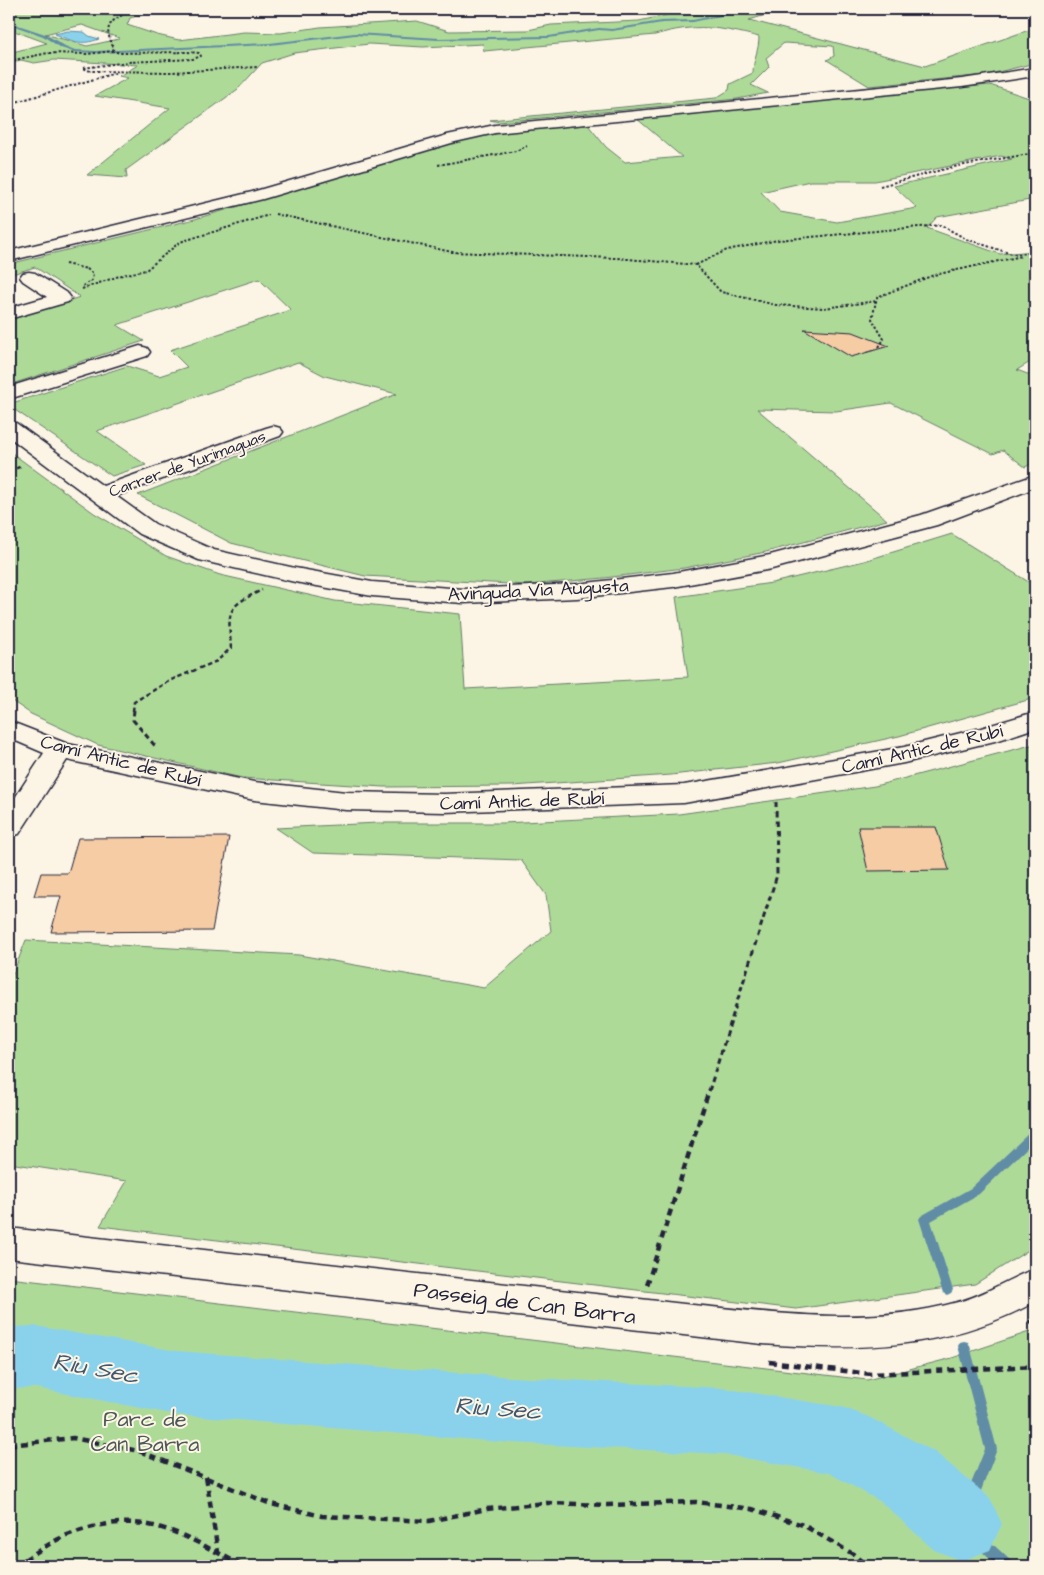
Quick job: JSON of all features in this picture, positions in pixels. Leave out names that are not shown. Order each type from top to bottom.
[{"type":"street","points":[[9,256],[232,203],[452,138],[483,131],[555,121],[962,83],[1035,72]]},
{"type":"street","points":[[29,277],[62,298]]},
{"type":"street","points":[[9,314],[62,298]]},
{"type":"street","points":[[9,393],[140,352]]},
{"type":"street","name":"Avinguda Via Augusta","points":[[9,426],[147,529],[207,555],[293,575],[372,589],[463,596],[577,591],[673,580],[772,562],[929,520],[1035,481]]},
{"type":"street","name":"Carrer de Yurimaguas","points":[[101,494],[272,432]]},
{"type":"street","name":"Camí Antic de Rubí","points":[[9,729],[60,750],[138,768],[272,793],[346,801],[444,804],[684,794],[904,755],[990,734],[1035,720]]},
{"type":"street","points":[[9,828],[60,750]]},
{"type":"street","name":"Passeig de Can Barra","points":[[9,1243],[747,1327],[827,1331],[880,1330],[942,1321],[1007,1300],[1035,1284]]},
{"type":"path","points":[[113,51],[114,48],[108,34],[108,25],[114,18],[137,9]]},
{"type":"path","points":[[1028,9],[1035,15]]},
{"type":"path","points":[[9,61],[48,53],[95,54],[113,51],[120,53],[188,52],[201,54],[201,56],[193,59],[128,62],[83,68],[90,71],[121,72],[142,70],[172,72],[233,67],[257,68]]},
{"type":"path","points":[[9,104],[121,72]]},
{"type":"path","points":[[437,165],[516,151],[530,145]]},
{"type":"path","points":[[880,186],[953,167],[1035,153]]},
{"type":"path","points":[[62,298],[122,275],[146,270],[180,242],[284,210]]},
{"type":"path","points":[[275,214],[452,252],[598,257],[696,265],[726,250],[778,240],[941,225],[966,239],[1012,254],[1034,253]]},
{"type":"path","points":[[879,347],[884,338],[872,320],[877,297],[934,275],[1034,253]]},
{"type":"path","points":[[62,298],[92,280],[93,274],[87,269],[72,264],[63,264]]},
{"type":"path","points":[[696,265],[721,292],[776,305],[824,308],[876,300]]},
{"type":"path","points":[[138,768],[157,746],[133,720],[134,702],[169,681],[217,660],[231,648],[229,613],[236,602],[293,575]]},
{"type":"path","points":[[637,1315],[778,875],[775,779]]},
{"type":"path","points":[[764,1361],[871,1374],[1035,1366]]},
{"type":"path","points":[[9,1445],[73,1438],[139,1451],[206,1476],[271,1504],[322,1516],[428,1521],[487,1509],[547,1503],[608,1505],[696,1502],[752,1509],[803,1525],[853,1554],[866,1566]]},
{"type":"path","points":[[206,1476],[218,1552]]},
{"type":"path","points":[[14,1566],[69,1534],[113,1522],[154,1524],[184,1535],[243,1566]]},
{"type":"green space","points":[[9,9],[163,9],[130,18],[127,25],[179,40],[244,32],[281,33],[320,27],[417,21],[449,31],[528,30],[551,25],[639,21],[695,9],[786,9],[749,20],[925,66],[1032,29],[1035,30],[1035,63],[986,75],[869,86],[827,60],[834,56],[833,46],[784,43],[766,58],[769,67],[751,85],[768,93],[737,99],[499,122],[490,120],[716,98],[729,90],[730,84],[753,73],[759,37],[719,29],[695,28],[669,31],[655,35],[484,51],[483,44],[423,47],[369,44],[294,53],[262,63],[238,89],[126,170],[127,178],[87,175],[170,108],[95,96],[128,78],[119,76],[138,65],[54,60],[34,63],[21,60],[9,63],[9,53],[47,43],[9,29]],"holes":[[[82,25],[119,38],[87,46],[45,34]]]},
{"type":"green space","points":[[990,85],[1035,100],[1035,199],[937,217],[927,228],[1000,254],[1035,251],[1035,359],[1017,370],[1035,377],[1035,462],[1025,467],[1003,450],[993,454],[891,403],[836,411],[757,409],[887,520],[766,552],[684,568],[528,585],[365,576],[231,543],[138,495],[397,394],[325,376],[298,362],[97,431],[146,465],[112,476],[9,406],[9,404],[127,366],[159,376],[187,367],[170,350],[291,310],[259,279],[117,325],[144,341],[9,385],[9,319],[80,297],[35,267],[9,275],[9,264],[195,219],[474,137],[537,128],[588,125],[606,147],[625,162],[682,157],[636,118]],"holes":[[[1001,156],[1012,159],[894,186],[917,208],[837,222],[780,212],[761,192],[810,181],[875,181]]]},
{"type":"green space","points":[[9,451],[94,513],[166,556],[220,575],[335,601],[460,614],[465,689],[688,677],[676,597],[772,583],[864,561],[952,534],[1035,586],[1035,698],[899,736],[778,763],[671,775],[512,786],[384,787],[242,778],[98,745],[31,714],[9,699]]},
{"type":"green space","points":[[1035,744],[1035,1246],[975,1284],[796,1309],[100,1226],[127,1181],[9,1163],[9,984],[26,940],[299,955],[484,988],[551,931],[546,895],[521,860],[313,853],[276,828],[378,823],[503,823],[679,814],[875,786]]},
{"type":"green space","name":"Parc de Can Barra","points":[[9,1278],[867,1380],[952,1358],[1035,1330],[1035,1566],[9,1566]]},
{"type":"water","points":[[68,31],[84,32],[89,36],[99,39],[87,42],[72,41],[55,34]]},
{"type":"building","points":[[804,329],[853,332],[889,346],[851,357]]},
{"type":"building","points":[[858,827],[936,827],[949,870],[868,871]]},
{"type":"building","points":[[229,837],[212,931],[51,932],[61,896],[34,896],[41,873],[68,873],[78,838]]},
{"type":"waterway","points":[[9,23],[44,35],[63,47],[75,51],[96,52],[270,44],[355,34],[439,39],[549,37],[599,29],[612,30],[662,22],[693,21],[751,9]]},
{"type":"waterway","points":[[947,1290],[925,1219],[975,1191],[1035,1134]]},
{"type":"waterway","points":[[964,1346],[991,1449],[962,1524],[1006,1566]]},
{"type":"waterway","name":"Riu Sec","points":[[9,1358],[36,1357],[177,1383],[512,1410],[722,1421],[842,1441],[908,1477],[962,1524]]}]
